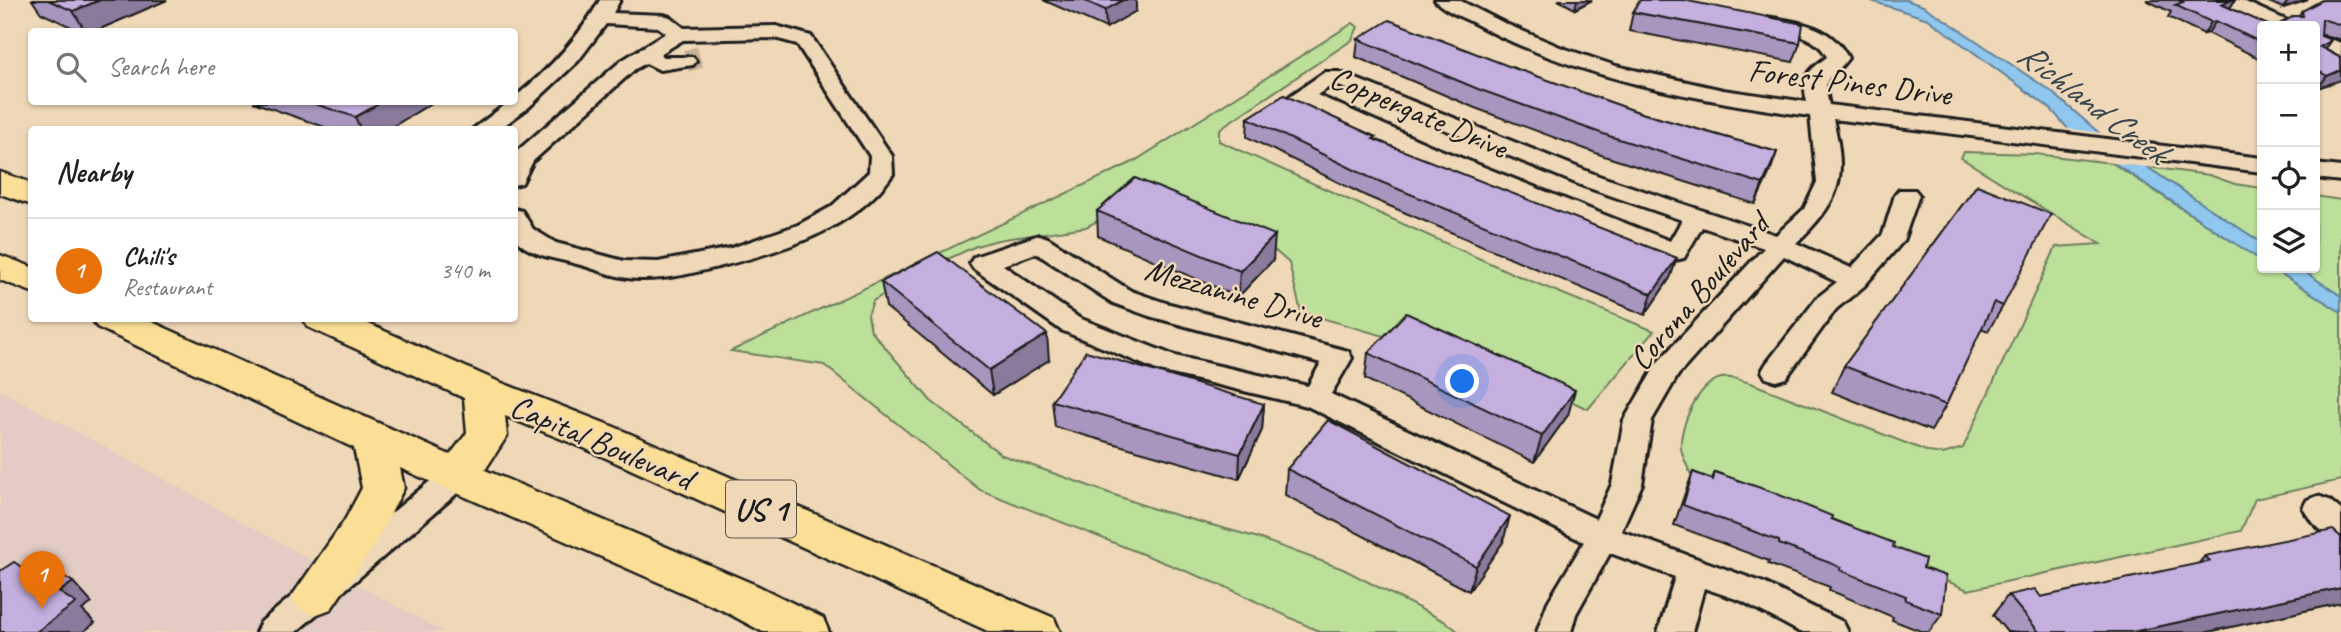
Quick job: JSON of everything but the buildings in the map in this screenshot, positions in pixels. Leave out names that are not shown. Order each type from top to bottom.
[{"type":"highway","points":[[0,181],[28,193]]},
{"type":"highway","points":[[0,266],[28,279]]},
{"type":"highway","points":[[119,322],[373,439],[740,598],[806,632]]},
{"type":"highway","name":"Capital Boulevard","points":[[330,322],[482,391],[598,436],[1037,632]]},
{"type":"highway","points":[[458,475],[487,436],[482,391]]},
{"type":"highway","points":[[315,596],[360,532],[383,488],[373,439]]},
{"type":"street","name":"Forest Pines Drive","points":[[1445,0],[1535,46],[1620,74],[1733,100],[2257,164]]},
{"type":"street","points":[[2225,0],[2272,21]]},
{"type":"street","points":[[489,126],[523,103],[569,62],[606,9],[663,21],[679,34]]},
{"type":"street","points":[[1747,19],[1805,30],[1835,48],[1838,58],[1818,74],[1814,86],[1820,111]]},
{"type":"street","points":[[518,169],[523,158],[628,65],[679,34],[776,32],[803,40],[881,156],[881,174],[826,221],[803,233],[694,265],[638,271],[538,247],[518,225]]},
{"type":"street","points":[[648,54],[660,64],[693,59],[718,50],[720,35]]},
{"type":"street","points":[[2320,42],[2341,51]]},
{"type":"street","name":"Coppergate Drive","points":[[1697,216],[1675,252],[1486,177],[1301,96],[1332,76],[1591,181],[1697,216],[1780,245],[1855,280]]},
{"type":"street","name":"Corona Boulevard","points":[[1554,632],[1560,612],[1603,537],[1627,484],[1638,420],[1668,369],[1780,245],[1814,213],[1829,182],[1828,153],[1820,111]]},
{"type":"street","points":[[2320,172],[2341,174]]},
{"type":"street","points":[[1776,371],[1826,303],[1855,280],[1894,236],[1907,195]]},
{"type":"street","name":"Mezzanine Drive","points":[[1315,398],[1338,358],[1157,310],[1122,297],[1039,243],[983,263],[1070,324],[1169,364],[1315,398],[1603,537],[1753,592],[1831,632]]},
{"type":"street","points":[[273,632],[458,475]]},
{"type":"street","points":[[2318,508],[2341,529]]},
{"type":"street","points":[[1675,632],[1693,570]]},
{"type":"shaded area","points":[[0,390],[444,632],[0,632]]},
{"type":"green space","points":[[1353,23],[1358,27],[1352,40],[1225,125],[1219,130],[1219,141],[1516,275],[1654,331],[1588,409],[1410,327],[1387,337],[1301,312],[1289,263],[1273,249],[1099,220],[1086,227],[998,240],[976,246],[922,271],[873,301],[868,315],[871,331],[931,401],[1002,455],[1154,509],[1255,537],[1343,569],[1446,622],[1459,632],[1320,632],[1226,587],[980,490],[824,365],[731,351],[1133,162]]},
{"type":"green space","points":[[1964,152],[2035,154],[2112,163],[2257,258],[2257,273],[2280,273],[2341,312],[2341,480],[2255,499],[2241,531],[1968,590],[1691,475],[1681,448],[1683,429],[1698,397],[1705,388],[1721,378],[1753,384],[1929,452],[1943,454],[1963,448],[2056,247],[2101,244],[1961,158]]},
{"type":"green space","points":[[2147,167],[2209,175],[2235,184],[2257,187],[2257,240]]},
{"type":"green space","points":[[2320,197],[2341,200],[2341,296],[2306,273],[2320,273]]},
{"type":"water","points":[[1868,0],[1906,0],[1923,6],[1947,21],[2052,92],[2112,144],[2257,240],[2257,258],[2075,137],[2051,109],[1928,19]]},
{"type":"water","points":[[2280,273],[2306,273],[2341,296],[2341,312]]},
{"type":"pier","points":[[2063,128],[2103,133],[2155,168],[2105,162],[2073,140]]},
{"type":"tunnel","points":[[686,61],[700,57]]},
{"type":"place","name":"Chili's","points":[[42,609]]},
{"type":"water label","name":"Richland Creek","points":[[2093,102]]}]
